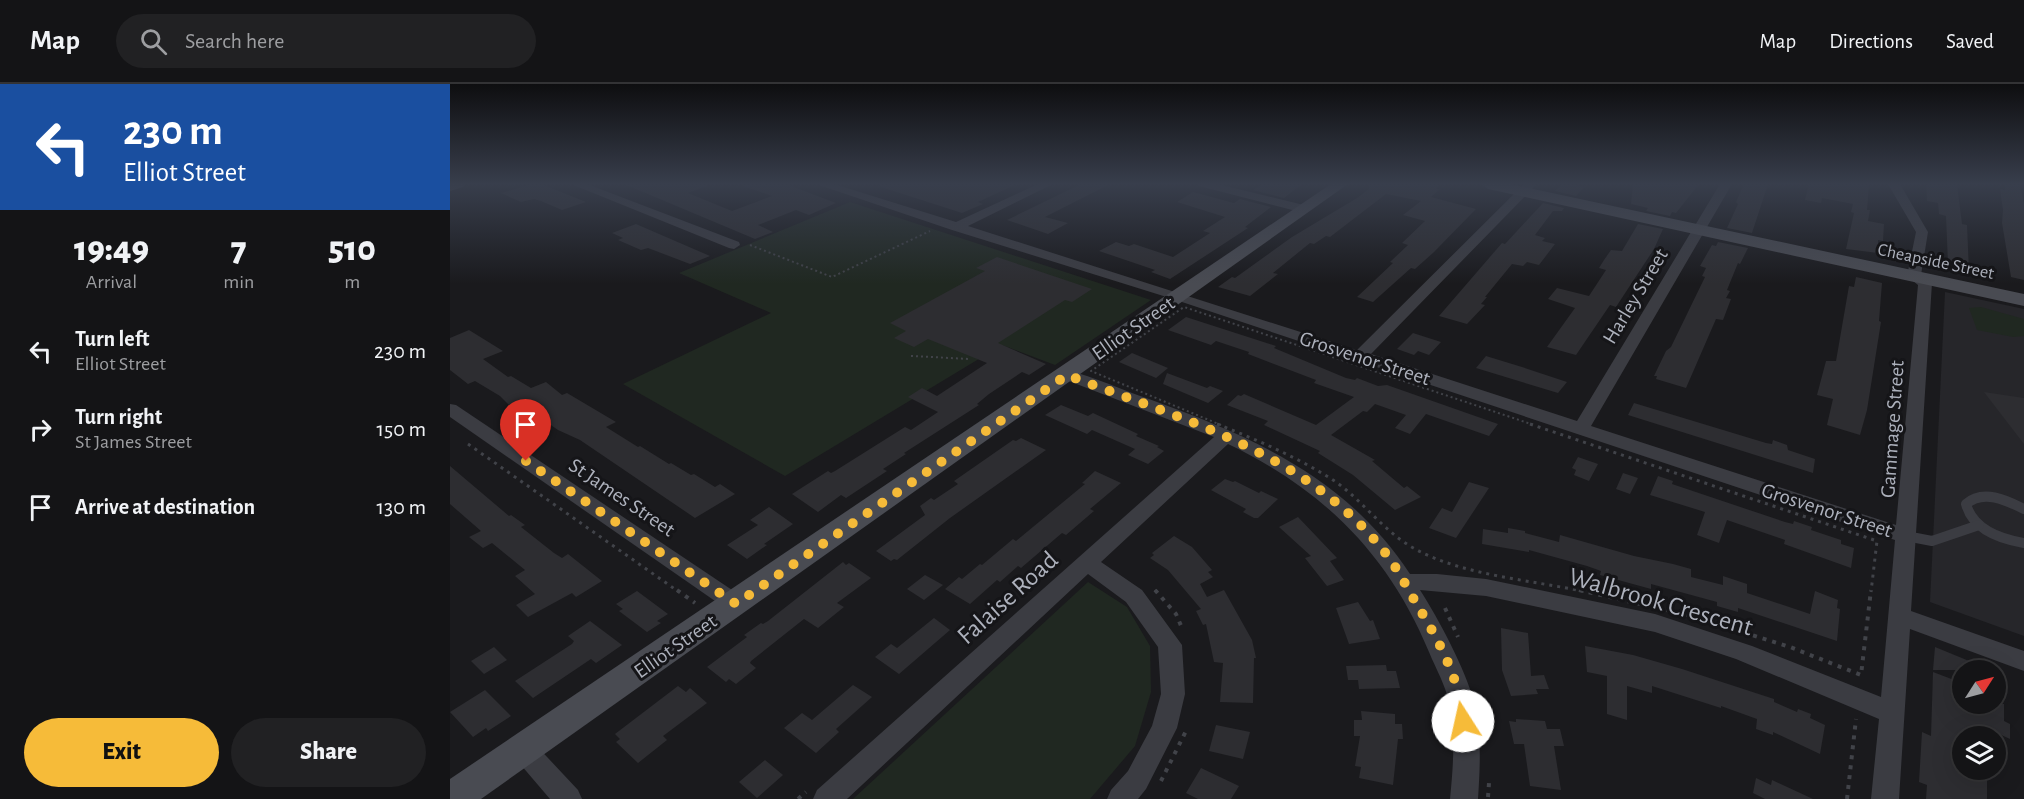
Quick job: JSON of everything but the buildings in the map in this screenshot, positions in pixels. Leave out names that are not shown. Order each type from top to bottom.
[{"type":"street","points":[[663,217],[734,245]]},
{"type":"street","name":"Grosvenor Street","points":[[926,217],[1178,296],[1906,536]]},
{"type":"street","points":[[956,227],[976,217]]},
{"type":"street","name":"Elliot Street","points":[[451,799],[1292,217]]},
{"type":"street","points":[[1360,356],[1498,217]]},
{"type":"street","name":"Cheapside Street","points":[[1647,217],[2024,300]]},
{"type":"street","name":"Harley Street","points":[[1580,430],[1706,217]]},
{"type":"street","points":[[1913,217],[1922,232],[1914,276]]},
{"type":"street","name":"Gammage Street","points":[[1885,799],[1925,283],[1914,276]]},
{"type":"street","points":[[1067,375],[1226,436],[1281,463],[1320,490],[1354,519],[1383,550],[1436,636],[1462,703],[1466,776],[1464,799]]},
{"type":"street","name":"St James Street","points":[[450,410],[736,604]]},
{"type":"street","name":"Falaise Road","points":[[827,799],[1226,436]]},
{"type":"street","points":[[1087,562],[1134,596],[1170,645],[1173,694],[1164,728],[1137,780],[1121,799]]},
{"type":"street","name":"Walbrook Crescent","points":[[1404,583],[1419,581],[1488,588],[1590,608],[1692,634],[1773,663],[1892,713]]},
{"type":"street","points":[[1900,616],[2024,661]]},
{"type":"street","points":[[524,750],[568,799]]},
{"type":"lane","points":[[2024,509],[1999,499],[1977,497],[1966,504],[1966,511],[1979,525],[2004,539],[2024,543]]},
{"type":"lane","points":[[1906,536],[1932,541],[1979,525]]},
{"type":"path","points":[[750,244],[832,277],[925,232],[934,231]]},
{"type":"path","points":[[1847,799],[1862,675],[1877,541],[1184,307],[1091,371],[1277,450],[1334,481],[1382,525],[1416,550],[1455,566],[1556,585],[1688,615],[1790,647],[1862,675]]},
{"type":"path","points":[[911,356],[970,359]]},
{"type":"path","points":[[468,444],[700,607]]},
{"type":"shaded area","points":[[813,217],[897,217],[1151,300],[1055,365],[1002,345],[785,476],[623,384],[771,313],[679,273]]},
{"type":"shaded area","points":[[1945,292],[2024,309],[2024,636],[1930,602]]},
{"type":"shaded area","points":[[1981,307],[2024,319],[2024,336],[2013,337],[1977,330],[1969,308]]},
{"type":"shaded area","points":[[1088,582],[1127,607],[1150,646],[1151,692],[1135,746],[1090,799],[853,799]]},
{"type":"route","points":[[526,461],[736,604],[1067,375],[1226,436],[1281,463],[1320,490],[1354,519],[1383,550],[1436,636],[1462,703],[1463,721]]}]
